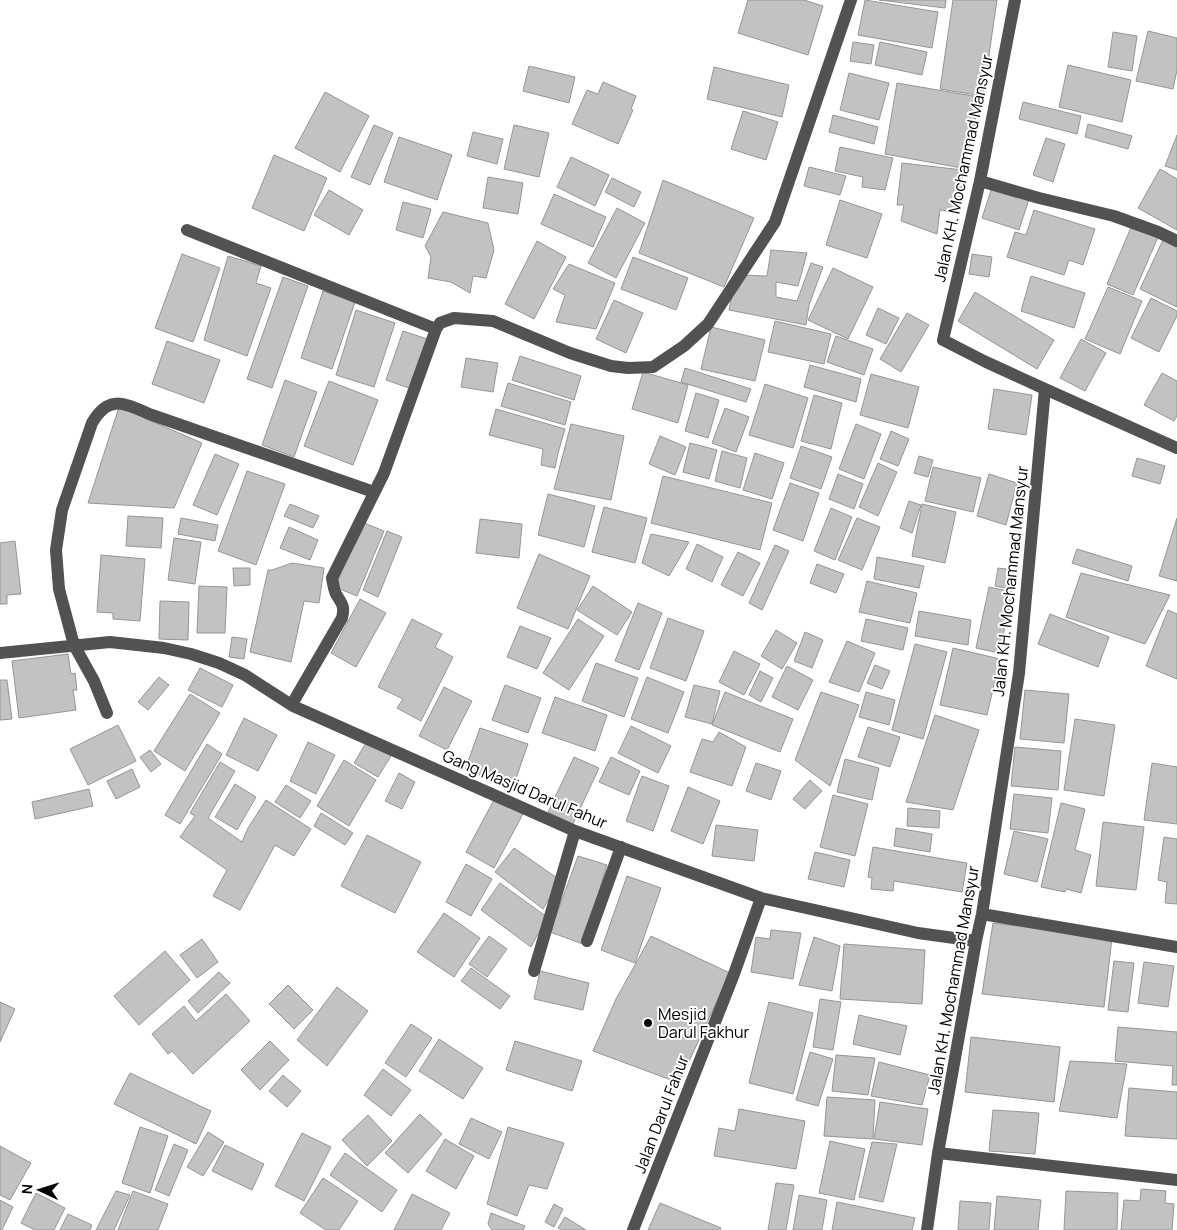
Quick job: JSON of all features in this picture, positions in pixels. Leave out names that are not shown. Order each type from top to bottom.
[{"type":"street","points":[[292,704],[342,618],[343,603],[336,594],[332,578],[384,473],[436,329],[440,323],[454,318],[494,320],[570,353],[602,363],[628,368],[653,367],[684,346],[708,324],[775,222],[850,0]]},
{"type":"street","name":"Jalan KH. Mochammad Mansyur","points":[[927,1230],[938,1153],[982,914],[1019,673],[1045,389],[943,340],[980,181],[1015,0]]},
{"type":"street","points":[[980,181],[1039,198],[1114,216],[1177,241]]},
{"type":"street","points":[[187,230],[436,329]]},
{"type":"street","points":[[1045,389],[1177,448]]},
{"type":"street","points":[[107,713],[94,681],[74,645],[59,589],[56,550],[62,510],[92,424],[98,413],[107,405],[124,403],[152,415],[374,492]]},
{"type":"street","name":"Gang Masjid Darul Fahur","points":[[0,653],[110,642],[164,648],[191,654],[219,663],[245,675],[292,704],[575,831],[760,898],[918,933],[976,941]]},
{"type":"street","points":[[534,971],[575,831]]},
{"type":"street","points":[[587,941],[621,847]]},
{"type":"street","name":"Jalan Darul Fahur","points":[[633,1230],[730,983],[760,898]]},
{"type":"street","points":[[982,914],[1177,948]]},
{"type":"street","points":[[938,1153],[1177,1180]]},
{"type":"building","points":[[748,0],[804,0],[823,6],[808,55],[738,33]]},
{"type":"building","points":[[865,0],[938,12],[932,48],[858,35]]},
{"type":"building","points":[[879,0],[946,0],[945,8]]},
{"type":"building","points":[[953,0],[997,0],[983,96],[940,89]]},
{"type":"building","points":[[1148,31],[1177,38],[1177,70],[1173,89],[1136,81]]},
{"type":"building","points":[[1113,32],[1137,36],[1132,71],[1108,67]]},
{"type":"building","points":[[853,42],[874,45],[871,64],[850,61]]},
{"type":"building","points":[[880,42],[927,52],[922,75],[875,65]]},
{"type":"building","points":[[1068,65],[1131,80],[1122,122],[1059,107]]},
{"type":"building","points":[[529,66],[575,77],[569,103],[523,91]]},
{"type":"building","points":[[714,67],[789,85],[782,117],[707,99]]},
{"type":"building","points":[[849,73],[889,83],[879,120],[840,110]]},
{"type":"building","points":[[603,82],[636,96],[631,109],[633,110],[618,144],[572,124],[587,90],[598,94]]},
{"type":"building","points":[[897,83],[979,97],[967,169],[885,154]]},
{"type":"building","points":[[325,92],[369,116],[340,172],[295,148]]},
{"type":"building","points":[[1023,102],[1081,116],[1077,134],[1019,119]]},
{"type":"building","points":[[743,111],[778,122],[766,160],[731,149]]},
{"type":"building","points":[[833,115],[878,127],[874,144],[829,132]]},
{"type":"building","points":[[1088,124],[1132,136],[1128,149],[1085,137]]},
{"type":"building","points":[[374,125],[393,133],[370,185],[351,177]]},
{"type":"building","points":[[514,125],[549,133],[539,177],[504,169]]},
{"type":"building","points":[[473,132],[503,139],[497,164],[467,156]]},
{"type":"building","points":[[1177,135],[1177,170],[1165,166]]},
{"type":"building","points":[[399,137],[452,155],[437,200],[384,182]]},
{"type":"building","points":[[1046,138],[1065,144],[1053,182],[1033,175]]},
{"type":"building","points":[[840,147],[893,158],[885,190],[862,187],[863,177],[835,171]]},
{"type":"building","points":[[274,155],[327,178],[304,231],[252,208]]},
{"type":"building","points":[[571,157],[609,175],[595,206],[557,187]]},
{"type":"building","points":[[902,163],[963,170],[959,212],[940,210],[937,234],[901,221],[904,205],[897,205]]},
{"type":"building","points":[[809,167],[846,176],[840,195],[804,186]]},
{"type":"building","points":[[1160,169],[1177,179],[1177,230],[1138,208]]},
{"type":"building","points":[[488,177],[523,183],[518,214],[483,208]]},
{"type":"building","points":[[612,178],[641,192],[634,207],[605,192]]},
{"type":"building","points":[[663,180],[754,218],[724,287],[639,253]]},
{"type":"building","points":[[992,187],[1029,199],[1019,230],[982,218]]},
{"type":"building","points":[[329,190],[363,210],[349,235],[314,215]]},
{"type":"building","points":[[554,194],[606,217],[593,247],[541,224]]},
{"type":"building","points":[[840,200],[882,214],[867,258],[826,245]]},
{"type":"building","points":[[403,202],[431,209],[423,238],[396,230]]},
{"type":"building","points":[[617,208],[645,223],[616,278],[588,263]]},
{"type":"building","points":[[1034,210],[1095,229],[1083,265],[1069,260],[1064,275],[1007,257],[1015,232],[1026,235]]},
{"type":"building","points":[[443,212],[488,223],[494,250],[486,278],[473,276],[470,293],[451,282],[428,278],[431,257],[425,246]]},
{"type":"building","points":[[1132,225],[1158,237],[1133,295],[1107,284]]},
{"type":"building","points":[[1163,240],[1177,248],[1177,307],[1140,289]]},
{"type":"building","points":[[537,241],[566,257],[534,319],[505,304]]},
{"type":"building","points":[[771,250],[807,253],[798,286],[776,282],[776,297],[797,301],[811,263],[823,267],[809,305],[806,325],[729,310],[733,289],[739,290],[739,275],[767,276]]},
{"type":"building","points":[[182,254],[220,268],[193,342],[155,328]]},
{"type":"building","points":[[972,254],[992,257],[989,277],[969,274]]},
{"type":"building","points":[[228,256],[261,266],[256,283],[271,288],[247,356],[204,340]]},
{"type":"building","points":[[633,257],[688,278],[676,310],[621,289]]},
{"type":"building","points":[[569,264],[615,283],[596,329],[556,322],[565,295],[553,289]]},
{"type":"building","points":[[833,268],[873,287],[848,339],[808,320]]},
{"type":"building","points":[[1031,276],[1085,293],[1074,328],[1021,311]]},
{"type":"building","points":[[283,277],[308,286],[272,388],[247,379]]},
{"type":"building","points":[[1108,287],[1142,301],[1120,354],[1085,339]]},
{"type":"building","points":[[323,291],[355,302],[332,369],[301,358]]},
{"type":"building","points":[[975,292],[1054,340],[1037,369],[958,321]]},
{"type":"building","points":[[1151,298],[1177,311],[1177,316],[1159,352],[1131,338]]},
{"type":"building","points":[[614,300],[643,313],[626,353],[596,339]]},
{"type":"building","points":[[878,308],[899,318],[886,344],[866,335]]},
{"type":"building","points":[[356,310],[395,323],[374,387],[336,375]]},
{"type":"building","points":[[907,313],[929,325],[901,372],[880,359]]},
{"type":"building","points":[[775,321],[831,334],[824,364],[768,352]]},
{"type":"building","points":[[711,327],[765,340],[755,381],[701,369]]},
{"type":"building","points":[[403,331],[427,339],[409,388],[386,380]]},
{"type":"building","points":[[836,336],[873,349],[864,375],[827,362]]},
{"type":"building","points":[[1081,339],[1106,353],[1085,391],[1060,378]]},
{"type":"building","points":[[167,341],[220,360],[204,403],[152,384]]},
{"type":"building","points":[[520,356],[581,376],[574,400],[512,380]]},
{"type":"building","points":[[466,358],[498,363],[493,392],[461,387]]},
{"type":"building","points":[[810,365],[861,379],[856,402],[804,387]]},
{"type":"building","points":[[685,368],[751,389],[746,402],[681,382]]},
{"type":"building","points":[[643,372],[688,385],[678,423],[632,409]]},
{"type":"building","points":[[1162,373],[1177,381],[1177,416],[1174,421],[1144,405]]},
{"type":"building","points":[[871,374],[919,387],[908,428],[860,415]]},
{"type":"building","points":[[285,380],[317,392],[294,457],[262,445]]},
{"type":"building","points":[[329,381],[378,400],[353,465],[304,446]]},
{"type":"building","points":[[508,383],[571,402],[565,425],[501,406]]},
{"type":"building","points":[[765,384],[808,398],[793,448],[749,435]]},
{"type":"building","points":[[994,389],[1032,395],[1026,435],[988,429]]},
{"type":"building","points":[[696,393],[719,400],[708,438],[685,431]]},
{"type":"building","points":[[814,395],[842,403],[831,449],[801,441]]},
{"type":"building","points":[[119,407],[202,443],[174,508],[88,503]]},
{"type":"building","points":[[725,408],[749,417],[736,452],[712,443]]},
{"type":"building","points":[[496,409],[565,429],[555,468],[541,465],[543,449],[489,435]]},
{"type":"building","points":[[571,424],[624,436],[611,500],[554,489]]},
{"type":"building","points":[[856,424],[881,434],[864,479],[839,469]]},
{"type":"building","points":[[891,431],[909,439],[898,466],[880,459]]},
{"type":"building","points":[[660,436],[686,447],[675,475],[649,464]]},
{"type":"building","points":[[690,443],[717,450],[709,479],[683,472]]},
{"type":"building","points":[[801,446],[832,457],[821,489],[790,478]]},
{"type":"building","points":[[722,451],[747,458],[740,488],[715,481]]},
{"type":"building","points":[[755,453],[784,463],[772,499],[743,490]]},
{"type":"building","points":[[215,454],[239,464],[217,515],[193,505]]},
{"type":"building","points":[[919,456],[933,460],[928,477],[914,473]]},
{"type":"building","points":[[1137,458],[1165,466],[1160,484],[1132,476]]},
{"type":"building","points":[[878,463],[897,472],[878,516],[859,507]]},
{"type":"building","points":[[933,467],[981,478],[973,512],[925,501]]},
{"type":"building","points":[[247,471],[285,484],[256,565],[218,551]]},
{"type":"building","points":[[838,474],[863,484],[854,509],[829,499]]},
{"type":"building","points":[[989,474],[1017,483],[1006,525],[977,516]]},
{"type":"building","points":[[663,476],[772,503],[760,550],[651,523]]},
{"type":"building","points":[[790,483],[819,493],[803,541],[773,530]]},
{"type":"building","points":[[548,494],[595,506],[584,547],[538,535]]},
{"type":"building","points":[[909,501],[921,505],[912,533],[900,528]]},
{"type":"building","points":[[290,504],[319,516],[313,528],[284,516]]},
{"type":"building","points":[[922,504],[956,512],[945,563],[912,556]]},
{"type":"building","points":[[604,507],[647,518],[635,563],[592,552]]},
{"type":"building","points":[[831,508],[852,517],[835,560],[814,551]]},
{"type":"building","points":[[128,516],[163,518],[161,548],[126,546]]},
{"type":"building","points":[[181,518],[218,525],[215,541],[178,534]]},
{"type":"building","points":[[857,518],[880,527],[862,570],[838,560]]},
{"type":"building","points":[[1177,518],[1177,581],[1159,576]]},
{"type":"building","points":[[480,519],[522,524],[519,558],[476,553]]},
{"type":"building","points":[[362,522],[384,531],[357,596],[335,587]]},
{"type":"building","points":[[289,527],[318,540],[310,560],[280,548]]},
{"type":"building","points":[[387,531],[402,537],[378,597],[363,590]]},
{"type":"building","points":[[651,534],[689,542],[669,576],[642,563]]},
{"type":"building","points":[[174,538],[201,542],[195,584],[168,580]]},
{"type":"building","points":[[15,541],[21,594],[7,595],[7,604],[0,604],[0,543]]},
{"type":"building","points":[[697,544],[723,557],[712,582],[686,569]]},
{"type":"building","points":[[775,545],[789,551],[762,610],[749,603]]},
{"type":"building","points":[[1077,549],[1132,566],[1128,581],[1072,563]]},
{"type":"building","points":[[738,552],[760,563],[743,596],[721,585]]},
{"type":"building","points":[[539,554],[590,576],[568,629],[517,608]]},
{"type":"building","points":[[101,555],[145,559],[140,621],[113,619],[113,613],[97,612]]},
{"type":"building","points":[[877,557],[924,566],[919,588],[874,579]]},
{"type":"building","points":[[292,563],[324,568],[319,603],[304,601],[291,662],[250,652],[268,570]]},
{"type":"building","points":[[817,564],[844,574],[836,593],[810,583]]},
{"type":"building","points":[[233,568],[250,568],[250,585],[234,586]]},
{"type":"building","points":[[998,568],[1014,570],[1011,589],[995,586]]},
{"type":"building","points":[[1081,573],[1170,595],[1145,644],[1066,617]]},
{"type":"building","points":[[867,581],[917,593],[910,623],[859,612]]},
{"type":"building","points":[[199,586],[227,587],[225,633],[197,633]]},
{"type":"building","points":[[593,586],[632,612],[617,635],[577,610]]},
{"type":"building","points":[[989,587],[1013,592],[999,653],[976,648]]},
{"type":"building","points":[[360,599],[386,613],[356,667],[331,653]]},
{"type":"building","points":[[160,601],[189,602],[188,640],[159,639]]},
{"type":"building","points":[[638,603],[662,613],[639,670],[615,661]]},
{"type":"building","points":[[1168,610],[1177,614],[1177,679],[1146,666]]},
{"type":"building","points":[[919,611],[971,620],[968,645],[915,636]]},
{"type":"building","points":[[1050,614],[1109,637],[1098,667],[1038,644]]},
{"type":"building","points":[[668,618],[704,631],[686,681],[650,668]]},
{"type":"building","points":[[412,619],[442,634],[435,647],[453,657],[421,721],[397,708],[403,699],[378,687]]},
{"type":"building","points":[[578,619],[604,636],[569,690],[543,673]]},
{"type":"building","points":[[866,619],[908,628],[903,650],[861,641]]},
{"type":"building","points":[[520,626],[551,638],[537,669],[507,657]]},
{"type":"building","points":[[776,630],[797,643],[782,669],[761,656]]},
{"type":"building","points":[[805,632],[823,640],[812,668],[794,661]]},
{"type":"building","points":[[232,637],[247,639],[244,659],[229,657]]},
{"type":"building","points":[[847,641],[875,653],[859,692],[829,682]]},
{"type":"building","points":[[915,644],[947,652],[923,739],[892,730]]},
{"type":"building","points":[[953,648],[1000,659],[987,715],[940,705]]},
{"type":"building","points":[[734,651],[760,664],[744,695],[719,682]]},
{"type":"building","points":[[68,654],[71,674],[75,673],[77,690],[73,690],[76,710],[19,718],[12,661]]},
{"type":"building","points":[[596,663],[638,678],[624,717],[582,701]]},
{"type":"building","points":[[875,665],[890,671],[882,689],[867,683]]},
{"type":"building","points":[[787,666],[813,680],[798,710],[772,697]]},
{"type":"building","points":[[200,668],[233,685],[222,707],[188,690]]},
{"type":"building","points":[[760,671],[773,678],[761,702],[749,695]]},
{"type":"building","points":[[159,677],[169,685],[148,710],[138,702]]},
{"type":"building","points":[[647,677],[684,692],[668,733],[631,719]]},
{"type":"building","points":[[0,680],[7,680],[12,719],[0,720]]},
{"type":"building","points":[[505,685],[541,698],[528,733],[492,720]]},
{"type":"building","points":[[694,685],[720,691],[712,724],[685,717]]},
{"type":"building","points":[[444,687],[472,701],[447,750],[419,736]]},
{"type":"building","points":[[1025,690],[1069,694],[1064,743],[1020,739]]},
{"type":"building","points":[[725,692],[793,719],[780,752],[712,725]]},
{"type":"building","points":[[821,692],[859,705],[830,786],[795,760]]},
{"type":"building","points":[[866,692],[895,700],[889,725],[859,717]]},
{"type":"building","points":[[190,694],[220,713],[185,771],[154,751]]},
{"type":"building","points":[[555,697],[607,715],[595,751],[542,733]]},
{"type":"building","points":[[935,715],[979,730],[953,810],[906,802]]},
{"type":"building","points":[[244,718],[277,735],[258,771],[226,755]]},
{"type":"building","points":[[1075,719],[1115,725],[1104,796],[1064,790]]},
{"type":"building","points":[[118,725],[136,761],[88,785],[70,749]]},
{"type":"building","points":[[631,726],[671,746],[658,773],[618,753]]},
{"type":"building","points":[[868,727],[900,737],[890,767],[858,757]]},
{"type":"building","points":[[480,728],[528,744],[513,787],[465,770]]},
{"type":"building","points":[[719,732],[746,747],[732,786],[690,772],[702,739],[713,742]]},
{"type":"building","points":[[367,741],[391,756],[378,777],[354,763]]},
{"type":"building","points":[[308,742],[335,755],[316,794],[290,781]]},
{"type":"building","points":[[207,744],[222,754],[180,824],[165,815]]},
{"type":"building","points":[[1015,747],[1061,751],[1058,790],[1011,786]]},
{"type":"building","points":[[150,750],[161,764],[151,772],[140,757]]},
{"type":"building","points":[[574,757],[599,768],[573,824],[548,812]]},
{"type":"building","points":[[611,757],[640,771],[629,795],[599,782]]},
{"type":"building","points":[[845,759],[879,768],[872,800],[837,792]]},
{"type":"building","points":[[344,760],[376,780],[349,826],[317,806]]},
{"type":"building","points":[[220,762],[235,771],[208,818],[242,842],[248,828],[266,800],[311,829],[294,856],[275,845],[240,910],[213,896],[227,870],[180,837],[195,816],[190,813]]},
{"type":"building","points":[[756,763],[781,771],[771,800],[746,791]]},
{"type":"building","points":[[1152,763],[1177,767],[1177,824],[1144,820]]},
{"type":"building","points":[[132,769],[140,787],[116,799],[107,781]]},
{"type":"building","points":[[399,773],[415,782],[402,809],[385,801]]},
{"type":"building","points":[[642,776],[669,786],[653,831],[626,821]]},
{"type":"building","points":[[810,780],[822,791],[805,809],[793,799]]},
{"type":"building","points":[[235,784],[256,797],[237,830],[215,817]]},
{"type":"building","points":[[286,785],[311,801],[300,818],[275,802]]},
{"type":"building","points":[[688,787],[720,801],[703,844],[671,831]]},
{"type":"building","points":[[89,789],[93,806],[35,819],[32,802]]},
{"type":"building","points":[[1014,794],[1052,798],[1048,833],[1010,829]]},
{"type":"building","points":[[833,795],[868,804],[855,856],[820,847]]},
{"type":"building","points":[[495,798],[523,814],[494,868],[466,852]]},
{"type":"building","points":[[1061,803],[1085,809],[1075,850],[1091,855],[1081,893],[1066,889],[1065,892],[1041,887]]},
{"type":"building","points":[[908,808],[940,811],[939,828],[907,826]]},
{"type":"building","points":[[321,813],[353,833],[345,845],[314,826]]},
{"type":"building","points":[[1103,822],[1144,827],[1136,890],[1096,886]]},
{"type":"building","points":[[716,825],[758,830],[754,861],[712,856]]},
{"type":"building","points":[[896,828],[932,834],[930,852],[894,846]]},
{"type":"building","points":[[1014,831],[1048,839],[1037,882],[1004,874]]},
{"type":"building","points":[[367,835],[421,862],[395,913],[341,886]]},
{"type":"building","points":[[1164,837],[1177,839],[1177,904],[1165,903],[1167,882],[1158,880]]},
{"type":"building","points":[[873,847],[967,863],[962,892],[894,881],[893,891],[871,889],[872,878],[868,877]]},
{"type":"building","points":[[514,848],[560,880],[543,909],[495,872]]},
{"type":"building","points":[[815,852],[850,860],[844,887],[808,879]]},
{"type":"building","points":[[578,856],[607,865],[583,944],[550,932]]},
{"type":"building","points":[[466,864],[492,879],[471,916],[446,902]]},
{"type":"building","points":[[627,876],[661,888],[635,963],[601,950]]},
{"type":"building","points":[[500,883],[547,917],[531,947],[481,910]]},
{"type":"building","points":[[444,913],[480,938],[454,977],[417,952]]},
{"type":"building","points":[[993,923],[1112,938],[1104,1007],[982,994]]},
{"type":"building","points":[[771,930],[801,933],[793,979],[751,972],[756,937],[770,939]]},
{"type":"building","points":[[489,936],[507,949],[487,977],[469,964]]},
{"type":"building","points":[[651,936],[730,973],[679,1083],[593,1051],[616,999]]},
{"type":"building","points":[[814,937],[840,946],[832,991],[799,985]]},
{"type":"building","points":[[202,939],[218,962],[197,978],[180,955]]},
{"type":"building","points":[[844,944],[925,950],[922,1004],[840,999]]},
{"type":"building","points":[[165,951],[190,980],[139,1025],[114,996]]},
{"type":"building","points":[[1114,961],[1134,963],[1128,1012],[1108,1010]]},
{"type":"building","points":[[1144,962],[1174,966],[1168,1007],[1138,1003]]},
{"type":"building","points":[[471,968],[510,996],[500,1009],[461,981]]},
{"type":"building","points":[[540,971],[589,983],[583,1010],[534,999]]},
{"type":"building","points":[[219,972],[230,983],[198,1013],[188,1001]]},
{"type":"building","points":[[288,985],[313,1010],[294,1029],[269,1004]]},
{"type":"building","points":[[337,987],[368,1011],[327,1066],[297,1040]]},
{"type":"building","points":[[226,994],[250,1021],[193,1074],[172,1051],[168,1054],[152,1034],[184,1006],[196,1021]]},
{"type":"building","points":[[820,999],[841,1002],[833,1050],[813,1047]]},
{"type":"building","points":[[0,1002],[15,1009],[0,1042]]},
{"type":"building","points":[[769,1002],[813,1013],[793,1094],[749,1083]]},
{"type":"building","points":[[859,1015],[907,1026],[900,1055],[853,1044]]},
{"type":"building","points":[[411,1024],[432,1038],[406,1077],[385,1063]]},
{"type":"building","points":[[1118,1027],[1177,1032],[1177,1085],[1172,1085],[1173,1066],[1115,1061]]},
{"type":"building","points":[[971,1037],[1060,1047],[1054,1102],[965,1092]]},
{"type":"building","points":[[439,1039],[483,1068],[463,1099],[419,1071]]},
{"type":"building","points":[[270,1041],[289,1060],[260,1090],[241,1070]]},
{"type":"building","points":[[515,1041],[582,1061],[572,1091],[506,1070]]},
{"type":"building","points":[[810,1052],[833,1059],[818,1106],[796,1100]]},
{"type":"building","points":[[836,1055],[875,1058],[868,1095],[832,1091]]},
{"type":"building","points":[[1070,1061],[1127,1064],[1117,1118],[1059,1111]]},
{"type":"building","points":[[879,1062],[930,1075],[922,1105],[871,1096]]},
{"type":"building","points":[[383,1069],[411,1090],[391,1116],[364,1095]]},
{"type":"building","points":[[130,1073],[211,1111],[196,1144],[114,1104]]},
{"type":"building","points":[[283,1075],[301,1091],[287,1107],[269,1091]]},
{"type":"building","points":[[1129,1088],[1177,1092],[1177,1139],[1125,1136]]},
{"type":"building","points":[[827,1097],[875,1100],[873,1139],[824,1136]]},
{"type":"building","points":[[880,1102],[928,1109],[922,1145],[874,1139]]},
{"type":"building","points":[[739,1109],[805,1121],[796,1169],[714,1156],[719,1128],[735,1131]]},
{"type":"building","points":[[993,1110],[1039,1113],[1035,1154],[989,1151]]},
{"type":"building","points":[[420,1114],[442,1134],[408,1173],[385,1153]]},
{"type":"building","points":[[368,1115],[392,1141],[367,1166],[342,1140]]},
{"type":"building","points":[[471,1118],[502,1132],[489,1159],[459,1144]]},
{"type":"building","points":[[140,1127],[168,1136],[150,1193],[122,1183]]},
{"type":"building","points":[[508,1127],[564,1143],[547,1189],[529,1185],[517,1216],[487,1204]]},
{"type":"building","points":[[208,1132],[224,1142],[203,1176],[187,1167]]},
{"type":"building","points":[[302,1133],[331,1147],[304,1201],[275,1186]]},
{"type":"building","points":[[445,1139],[474,1156],[456,1189],[426,1171]]},
{"type":"building","points":[[830,1141],[865,1149],[854,1200],[819,1193]]},
{"type":"building","points":[[872,1142],[897,1144],[883,1202],[859,1197]]},
{"type":"building","points":[[174,1144],[188,1150],[169,1196],[155,1190]]},
{"type":"building","points":[[225,1145],[264,1164],[252,1190],[212,1171]]},
{"type":"building","points":[[0,1146],[31,1163],[10,1200],[0,1195]]},
{"type":"building","points":[[345,1153],[397,1190],[382,1212],[330,1175]]},
{"type":"building","points":[[323,1178],[358,1201],[339,1230],[326,1230],[300,1213]]},
{"type":"building","points":[[776,1183],[794,1185],[786,1230],[768,1230]]},
{"type":"building","points":[[1141,1189],[1166,1191],[1165,1203],[1174,1204],[1172,1230],[1121,1230],[1124,1200],[1140,1201]]},
{"type":"building","points":[[116,1191],[130,1195],[114,1230],[96,1230]]},
{"type":"building","points":[[133,1191],[168,1204],[158,1230],[118,1230]]},
{"type":"building","points":[[1066,1191],[1118,1193],[1117,1230],[1064,1230]]},
{"type":"building","points":[[36,1193],[65,1208],[54,1230],[35,1230],[21,1223]]},
{"type":"building","points":[[412,1194],[450,1213],[441,1230],[394,1230]]},
{"type":"building","points":[[799,1195],[827,1200],[822,1230],[793,1230]]},
{"type":"building","points":[[997,1196],[1041,1200],[1038,1230],[994,1230]]},
{"type":"building","points":[[0,1200],[13,1207],[2,1230],[0,1230]]},
{"type":"building","points":[[960,1201],[991,1203],[989,1230],[958,1230]]},
{"type":"building","points":[[837,1202],[915,1218],[912,1230],[832,1230]]},
{"type":"building","points":[[660,1203],[721,1228],[720,1230],[648,1230]]},
{"type":"building","points":[[554,1204],[563,1209],[554,1227],[545,1222]]},
{"type":"building","points":[[491,1213],[525,1226],[523,1230],[492,1230],[488,1224]]},
{"type":"building","points":[[68,1214],[92,1225],[90,1230],[60,1230]]},
{"type":"building","points":[[565,1217],[586,1230],[561,1230],[558,1228]]},
{"type":"place","name":"Mesjid Darul Fakhur","points":[[648,1023]]}]
